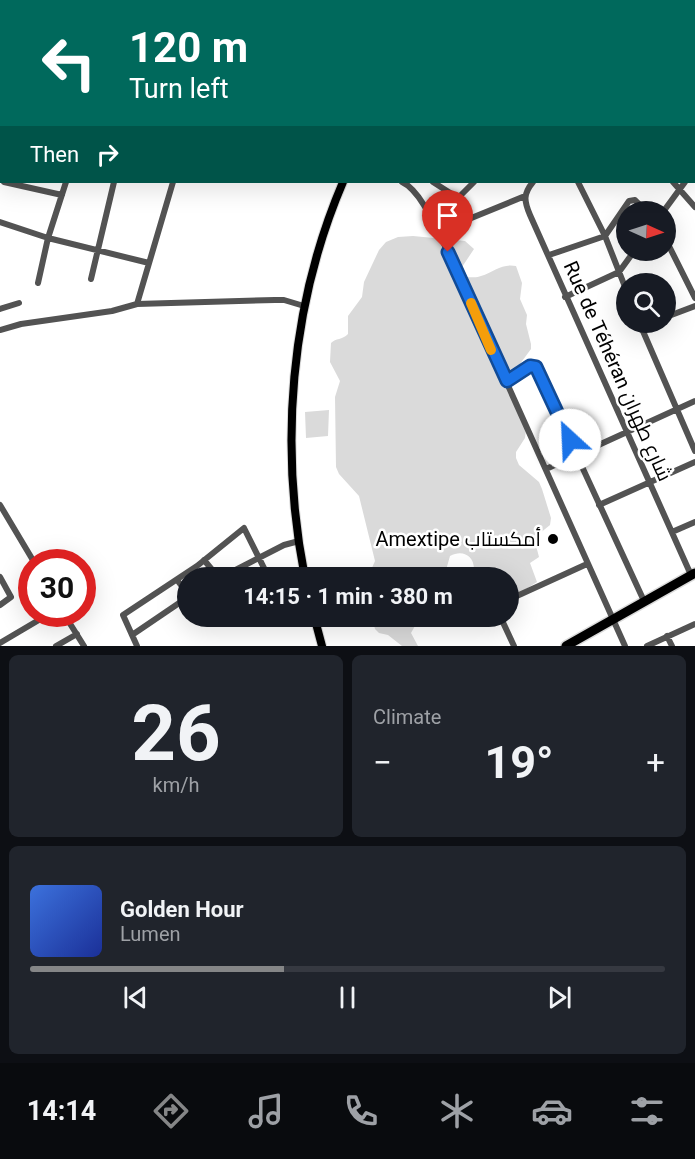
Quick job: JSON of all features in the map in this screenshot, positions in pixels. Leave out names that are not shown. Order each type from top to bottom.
[{"type":"highway","points":[[566,646],[693,574]]},
{"type":"main road","points":[[303,567],[292,473],[295,373],[304,306],[320,242],[343,183]]},
{"type":"main road","points":[[317,627],[322,646]]},
{"type":"street","points":[[11,183],[62,195]]},
{"type":"street","points":[[38,283],[48,238],[66,183]]},
{"type":"street","points":[[91,279],[114,183]]},
{"type":"street","points":[[137,304],[173,183]]},
{"type":"street","points":[[404,183],[411,188],[437,232],[507,381],[625,646]]},
{"type":"street","points":[[436,183],[458,198],[473,183]]},
{"type":"street","points":[[437,232],[525,196],[532,183]]},
{"type":"street","points":[[578,183],[605,236],[619,272]]},
{"type":"street","points":[[674,183],[695,207]]},
{"type":"street","points":[[670,201],[684,183]]},
{"type":"street","name":"Rue de Téhéran شارع طهران","points":[[525,196],[530,215],[565,297],[693,574]]},
{"type":"street","points":[[549,255],[605,236],[616,219]]},
{"type":"street","points":[[0,222],[48,238],[149,263]]},
{"type":"street","points":[[676,260],[695,298]]},
{"type":"street","points":[[565,297],[619,272],[626,261]]},
{"type":"street","points":[[0,330],[21,324],[120,310],[137,304],[284,300],[304,306]]},
{"type":"street","points":[[0,309],[19,303]]},
{"type":"street","points":[[676,313],[695,306]]},
{"type":"street","points":[[644,333],[695,451]]},
{"type":"street","points":[[507,381],[530,366],[536,367],[644,601]]},
{"type":"street","points":[[546,469],[695,400]]},
{"type":"street","points":[[599,505],[695,462]]},
{"type":"street","points":[[0,505],[26,549]]},
{"type":"street","points":[[672,532],[694,524]]},
{"type":"street","points":[[195,567],[244,528],[264,567]]},
{"type":"street","points":[[243,567],[284,545],[299,541]]},
{"type":"street","points":[[204,560],[210,567]]},
{"type":"street","points":[[519,595],[587,564]]},
{"type":"street","points":[[0,577],[2,585],[11,597],[0,605]]},
{"type":"street","points":[[137,646],[123,615],[177,580]]},
{"type":"street","points":[[132,635],[177,604]]},
{"type":"street","points":[[647,646],[695,624]]},
{"type":"street","points":[[0,643],[27,627]]},
{"type":"street","points":[[72,627],[84,646]]},
{"type":"street","points":[[505,627],[514,646]]},
{"type":"street","points":[[56,646],[77,634]]},
{"type":"street","points":[[667,636],[672,646]]},
{"type":"shaded area","points":[[413,236],[465,241],[474,249],[462,267],[466,277],[479,277],[511,265],[516,266],[522,283],[520,299],[527,315],[526,324],[531,349],[514,372],[510,389],[526,430],[525,438],[516,452],[516,458],[519,465],[539,482],[551,518],[550,525],[534,538],[539,557],[530,563],[537,582],[519,594],[519,567],[474,567],[470,557],[461,553],[450,556],[447,567],[372,567],[375,561],[359,496],[339,474],[336,467],[335,397],[340,381],[330,362],[331,343],[348,334],[348,316],[362,297],[364,282],[379,250],[386,242],[398,237]]},
{"type":"shaded area","points":[[329,410],[328,436],[306,438],[305,412]]},
{"type":"shaded area","points":[[374,627],[414,627],[411,633],[418,646],[402,646],[388,635],[379,633]]},
{"type":"slow traffic","points":[[471,303],[491,350]]},
{"type":"place","name":"Amextipe أمكستاب","points":[[553,539]]},
{"type":"route","points":[[448,252],[507,381],[530,366],[536,367],[570,440]]}]
